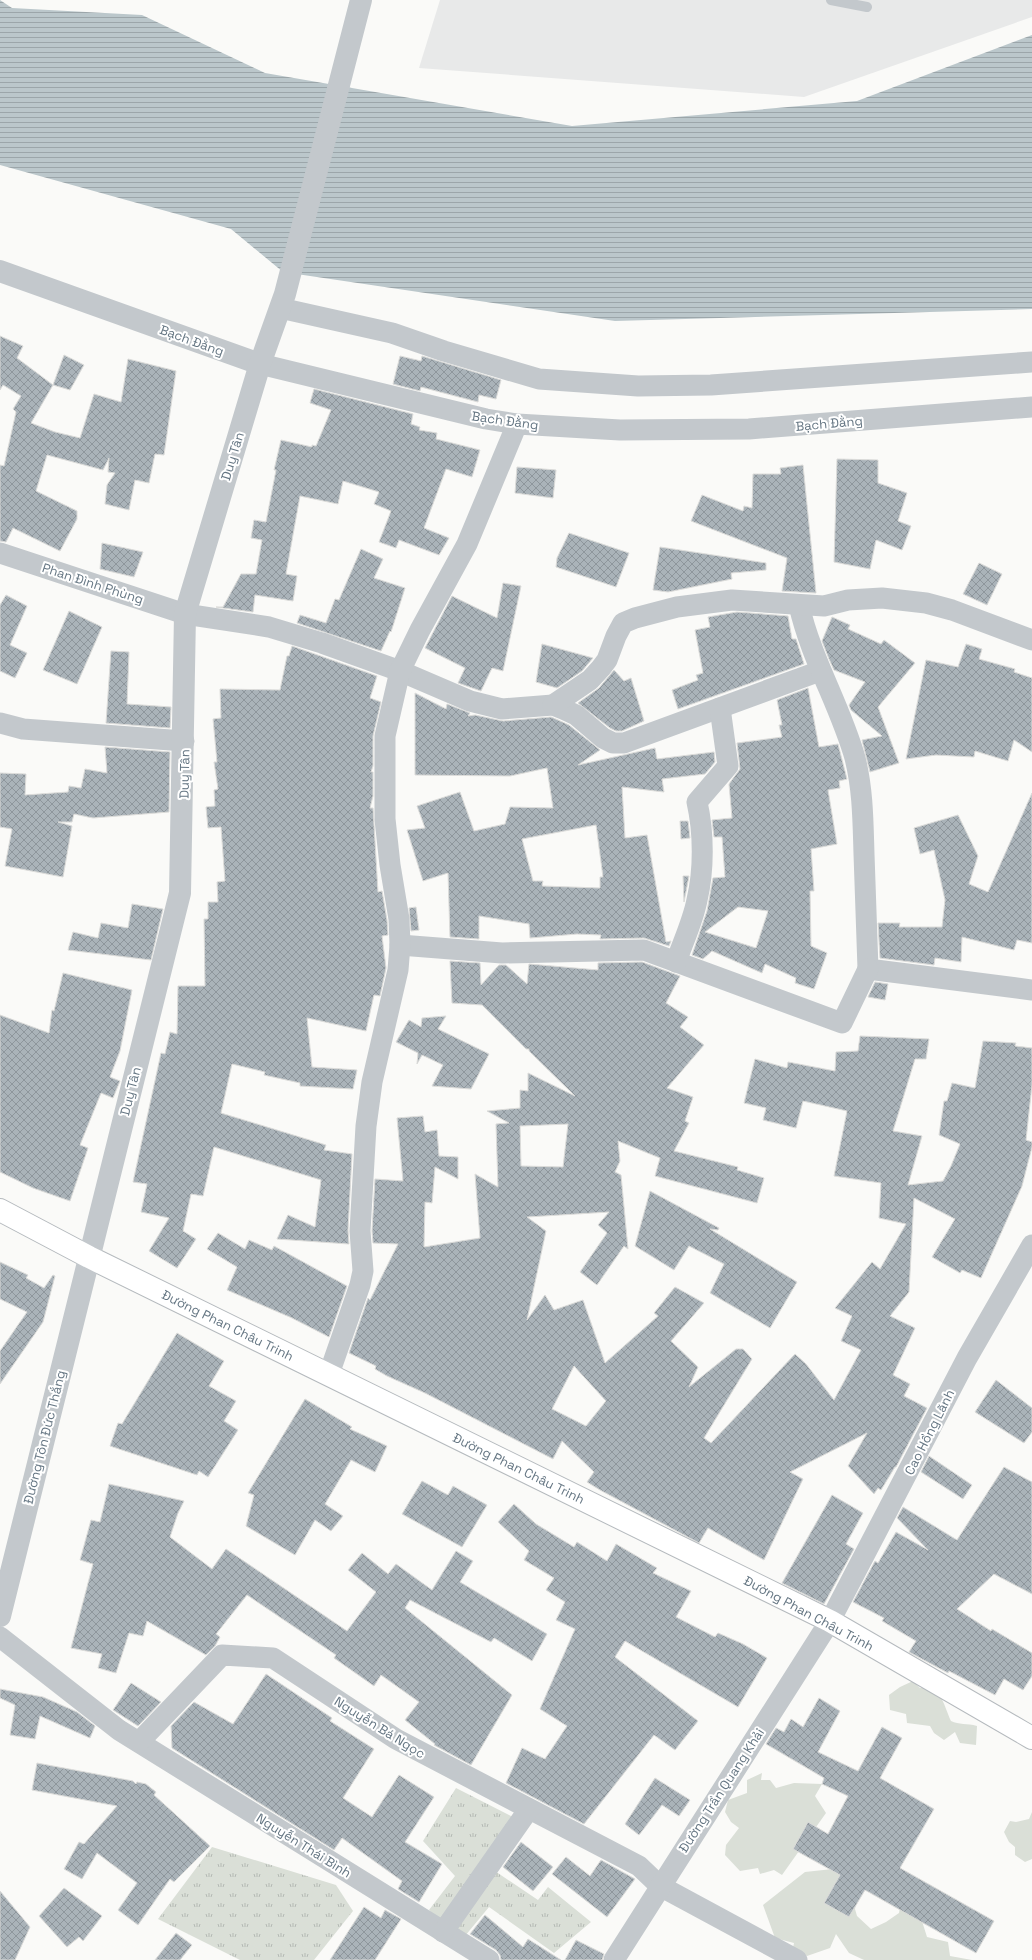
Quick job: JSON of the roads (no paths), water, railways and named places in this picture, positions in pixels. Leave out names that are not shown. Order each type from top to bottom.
[{"type":"main road","name":"Đường Phan Châu Trinh","points":[[0,1210],[89,1257],[830,1621],[1032,1738]]},
{"type":"street","name":"Duy Tân","points":[[89,1257],[180,893],[184,741],[185,614],[260,364],[282,301],[361,0]]},
{"type":"street","name":"Bạch Đằng","points":[[0,271],[260,364],[486,419],[517,424],[620,430],[749,429],[1032,407]]},
{"type":"street","points":[[282,301],[392,333],[444,351],[539,379],[597,384],[651,386],[711,385],[1032,362]]},
{"type":"street","points":[[329,1374],[360,1285],[363,1271],[360,1231],[366,1126],[372,1082],[398,970],[400,945],[399,919],[390,865],[385,820],[383,755],[384,736],[400,671],[420,630],[467,544],[517,424]]},
{"type":"street","name":"Phan Đình Phùng","points":[[0,553],[185,614],[268,627],[322,643],[400,671],[470,701],[502,709],[553,706]]},
{"type":"street","points":[[553,706],[590,680],[601,668],[607,660],[616,636],[623,623],[635,618],[677,607],[732,600],[824,606],[848,600],[882,598],[926,603],[980,620],[1032,640]]},
{"type":"street","points":[[400,945],[502,954],[644,950],[842,1023],[868,969],[862,798],[855,760],[845,726],[820,671],[804,626],[799,605]]},
{"type":"street","points":[[553,706],[576,715],[603,738],[613,743],[624,743],[820,671]]},
{"type":"street","points":[[676,962],[697,902],[699,890],[702,861],[698,802],[728,766],[720,708]]},
{"type":"street","points":[[0,723],[23,729],[184,741]]},
{"type":"street","points":[[868,969],[1032,990]]},
{"type":"street","name":"Cao Hồng Lãnh","points":[[830,1621],[967,1358],[1032,1245]]},
{"type":"street","name":"Đường Tôn Đức Thắng","points":[[0,1616],[89,1257]]},
{"type":"street","name":"Đường Trần Quang Khải","points":[[614,1960],[830,1621]]},
{"type":"street","name":"Nguyễn Thái Bình","points":[[0,1637],[119,1730],[489,1960]]},
{"type":"street","name":"Nguyễn Bá Ngọc","points":[[139,1742],[222,1655],[273,1658],[396,1739],[640,1866],[660,1886],[797,1960]]},
{"type":"street","points":[[443,1932],[529,1809]]},
{"type":"lane","points":[[831,0],[867,7]]}]
